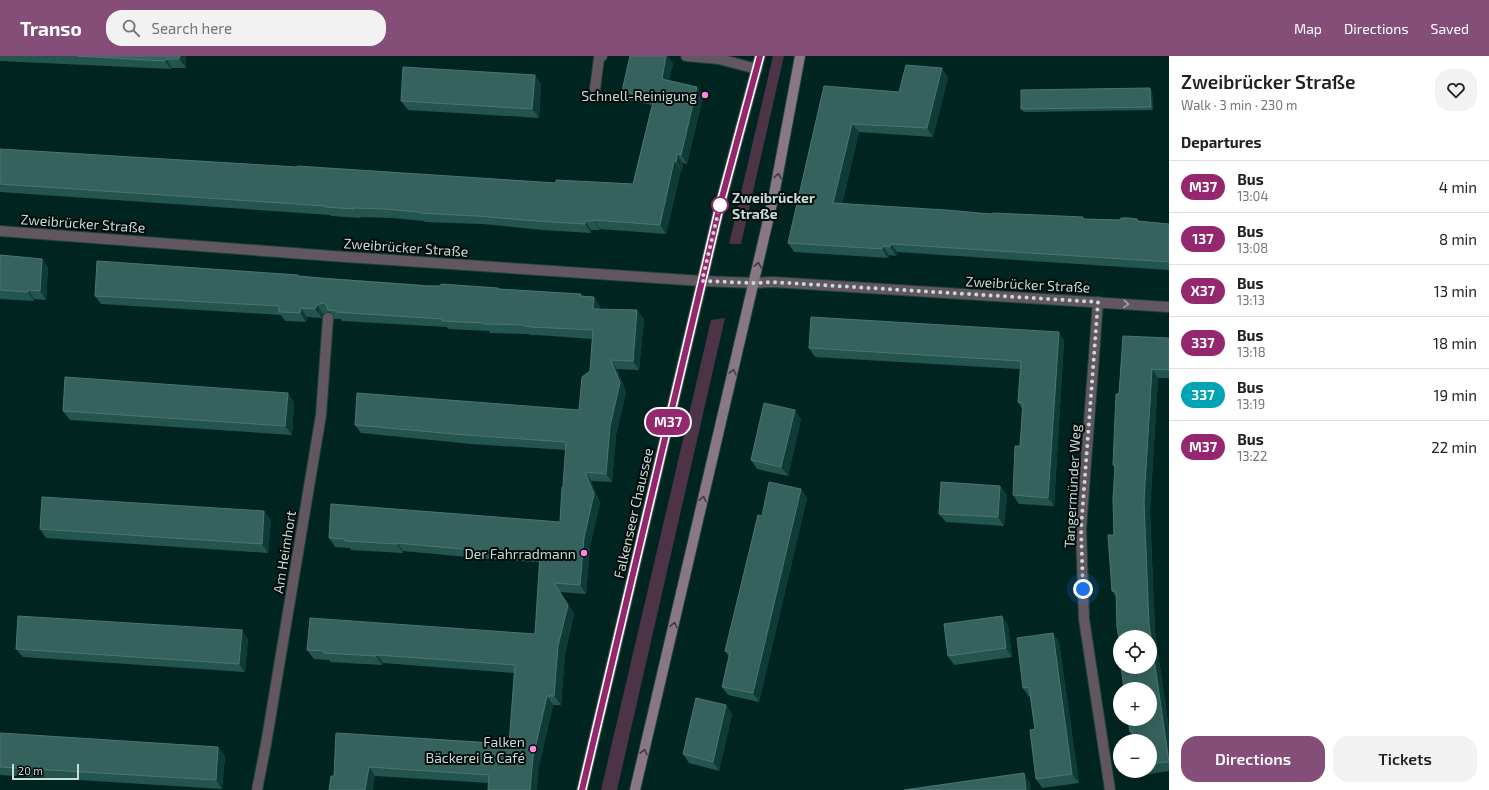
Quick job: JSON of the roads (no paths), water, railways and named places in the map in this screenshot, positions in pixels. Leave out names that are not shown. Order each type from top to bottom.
[{"type":"main road","name":"Falkenseer Chaussee","points":[[582,790],[720,205],[760,56]]},
{"type":"main road","points":[[635,790],[774,195],[800,56]]},
{"type":"street","points":[[595,89],[599,58],[602,56]]},
{"type":"street","points":[[686,56],[719,59],[757,69]]},
{"type":"street","name":"Zweibrücker Straße","points":[[0,231],[332,256],[702,281],[754,283],[772,282],[1169,307]]},
{"type":"street","name":"Tangermünder Weg","points":[[1098,302],[1081,529],[1084,619],[1110,790]]},
{"type":"street","name":"Am Heimhort","points":[[257,790],[321,416],[328,318]]},
{"type":"place","name":"Schnell-Reinigung","points":[[705,95]]},
{"type":"place","name":"Zweibrücker Straße","points":[[720,205]]},
{"type":"place","name":"Der Fahrradmann","points":[[584,553]]},
{"type":"place","name":"Falken Bäckerei & Café","points":[[533,749]]}]
